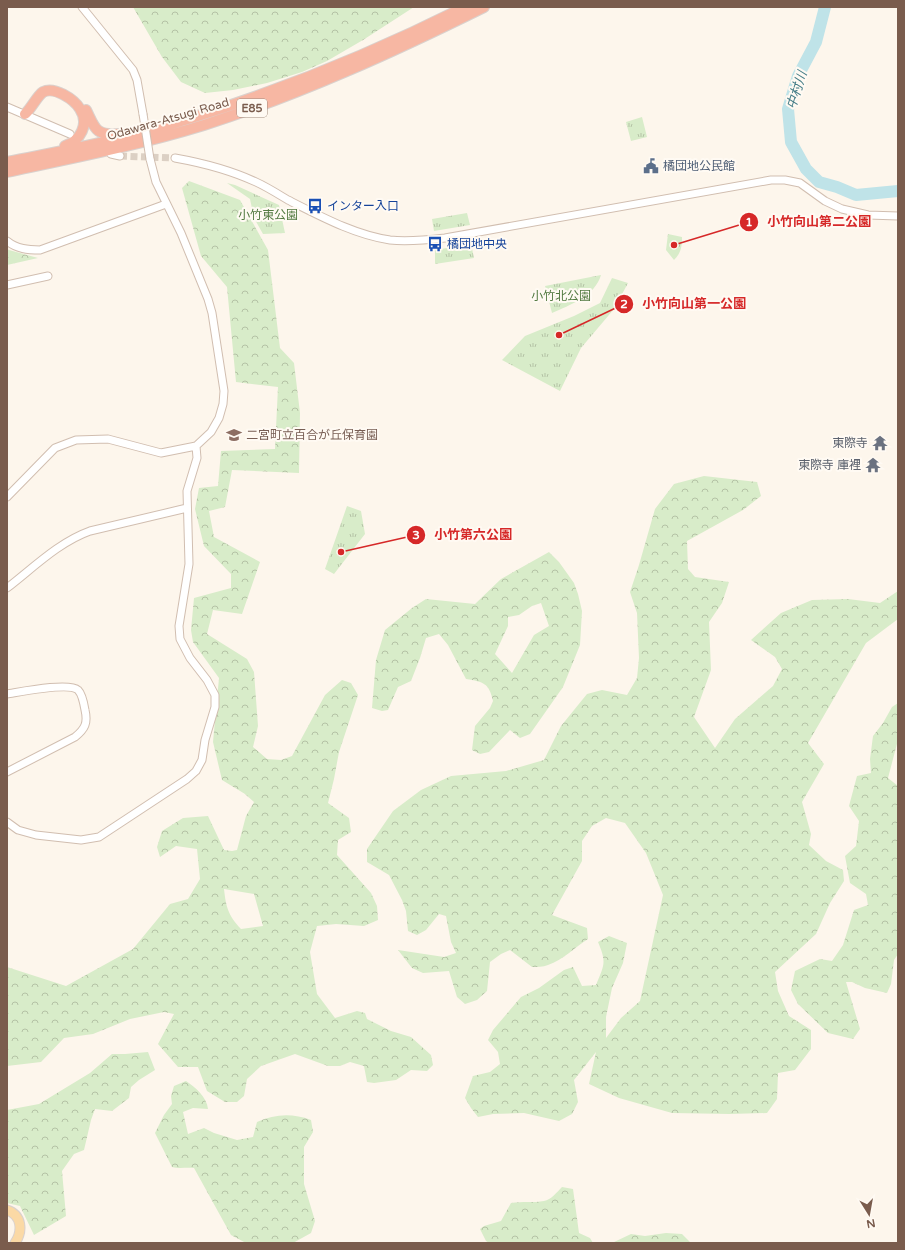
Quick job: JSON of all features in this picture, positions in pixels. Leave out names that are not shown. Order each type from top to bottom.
[{"type":"highway","name":"Odawara-Atsugi Road","points":[[7,162],[139,133],[201,116],[320,73],[376,49],[465,7]]},
{"type":"highway","name":"Odawara-Atsugi Road","points":[[7,172],[101,152],[156,138],[203,125],[259,106],[323,82],[380,57],[484,7]]},
{"type":"highway","points":[[25,114],[27,105],[34,92],[40,88],[54,85],[60,87],[80,100],[93,125],[104,134],[139,133]]},
{"type":"highway","points":[[7,162],[68,145],[76,140],[84,127],[84,119],[80,107],[60,93],[54,91],[41,93],[25,114]]},
{"type":"main road","points":[[7,1210],[16,1216],[21,1228],[15,1242]]},
{"type":"street","points":[[7,497],[55,448],[76,440],[108,439],[161,453],[196,446],[211,432],[223,404],[224,391],[212,313],[208,299],[181,233],[156,182],[150,159],[137,80],[133,70],[82,7]]},
{"type":"street","points":[[7,107],[70,134]]},
{"type":"street","points":[[111,154],[120,156]]},
{"type":"street","points":[[175,158],[223,168],[258,182],[288,200],[336,223],[366,234],[390,240],[417,241],[445,238],[771,180],[800,182],[825,201],[842,209],[868,215],[898,216]]},
{"type":"street","points":[[7,241],[18,248],[40,250],[166,204]]},
{"type":"street","points":[[7,285],[48,276]]},
{"type":"street","points":[[7,822],[12,828],[27,833],[90,840],[99,837],[187,779],[196,771],[202,760],[215,707],[215,695],[190,658],[180,638],[178,626],[189,564],[187,491],[196,458],[196,446]]},
{"type":"street","points":[[7,588],[52,553],[78,536],[90,531],[187,508]]},
{"type":"street","points":[[7,694],[59,686],[73,687],[80,693],[86,718],[86,725],[75,737],[7,772]]},
{"type":"green space","points":[[133,7],[414,7],[327,61],[302,72],[267,83],[233,90],[205,93],[181,82],[162,57]]},
{"type":"green space","points":[[642,117],[647,137],[631,141],[626,122]]},
{"type":"green space","points":[[189,181],[240,200],[268,250],[280,348],[294,363],[300,413],[299,473],[232,470],[225,507],[209,511],[214,537],[260,562],[242,614],[213,610],[207,634],[247,659],[254,672],[258,726],[253,747],[267,759],[281,760],[292,756],[325,695],[342,680],[351,683],[358,695],[339,752],[328,803],[349,818],[351,832],[338,840],[337,855],[371,893],[377,906],[378,920],[364,926],[336,924],[317,926],[310,952],[317,994],[335,1018],[357,1011],[365,1013],[367,1019],[391,1031],[411,1037],[431,1055],[433,1065],[427,1071],[411,1070],[396,1080],[374,1083],[367,1082],[364,1066],[350,1062],[340,1066],[328,1066],[295,1054],[261,1066],[247,1079],[244,1096],[237,1102],[225,1102],[207,1091],[198,1067],[178,1067],[158,1044],[174,1014],[164,1012],[130,1019],[93,1034],[64,1038],[41,1062],[7,1066],[7,967],[66,986],[133,949],[170,904],[188,899],[200,879],[197,849],[176,846],[160,857],[157,847],[162,831],[183,818],[208,816],[224,850],[237,850],[246,816],[254,802],[245,794],[222,780],[213,742],[219,678],[193,642],[191,630],[194,598],[231,588],[231,574],[204,546],[195,509],[199,488],[218,486],[221,451],[275,449],[278,387],[236,382],[227,287],[201,256],[182,188]],"holes":[[[224,889],[254,894],[263,926],[241,929],[228,910]]]},
{"type":"green space","name":"小竹東公園","points":[[227,183],[235,185],[279,205],[285,233],[263,234],[254,218],[250,199]]},
{"type":"green space","points":[[467,213],[470,225],[434,231],[432,219]]},
{"type":"green space","points":[[668,234],[682,237],[681,250],[674,260],[666,250]]},
{"type":"green space","points":[[471,244],[474,258],[435,264],[435,250]]},
{"type":"green space","points":[[7,249],[9,250],[38,258],[7,265]]},
{"type":"green space","name":"小竹北公園","points":[[601,275],[598,282],[588,294],[574,303],[552,313],[545,286]]},
{"type":"green space","points":[[612,278],[628,283],[614,309],[581,348],[560,391],[502,360],[525,336],[574,316],[600,303]]},
{"type":"green space","points":[[704,476],[757,482],[761,496],[743,510],[687,541],[688,569],[695,577],[729,582],[722,603],[709,622],[711,670],[694,717],[715,748],[735,719],[773,686],[782,669],[775,657],[751,640],[781,613],[812,600],[848,599],[880,603],[898,591],[898,619],[866,643],[808,743],[824,764],[802,802],[811,834],[809,845],[826,861],[843,870],[844,881],[830,903],[816,934],[775,972],[778,991],[789,1016],[811,1030],[811,1049],[795,1070],[778,1073],[777,1099],[767,1113],[672,1113],[619,1098],[589,1084],[596,1052],[574,1080],[578,1102],[572,1114],[559,1121],[524,1113],[493,1114],[478,1117],[465,1098],[473,1076],[490,1072],[500,1064],[498,1052],[488,1040],[493,1030],[521,997],[539,988],[564,970],[573,967],[582,986],[596,985],[603,964],[603,955],[598,942],[609,936],[627,943],[623,963],[612,988],[606,1017],[606,1038],[621,1018],[640,1001],[663,895],[646,853],[625,823],[606,818],[592,826],[582,841],[582,861],[552,915],[587,928],[588,939],[559,960],[542,967],[532,967],[510,950],[501,954],[490,962],[487,991],[477,1000],[465,1004],[457,997],[449,971],[423,973],[412,968],[398,950],[444,957],[456,953],[451,942],[446,916],[439,914],[426,930],[417,935],[408,931],[406,911],[402,900],[389,875],[367,862],[367,849],[393,811],[421,790],[451,776],[506,771],[544,760],[561,726],[587,694],[602,690],[627,695],[637,678],[639,658],[637,613],[630,592],[655,509],[674,484]]},
{"type":"green space","points":[[347,506],[361,511],[365,534],[334,574],[325,569]]},
{"type":"green space","points":[[549,552],[559,562],[574,583],[582,611],[580,645],[563,687],[530,734],[520,738],[510,730],[489,752],[480,754],[472,750],[475,726],[490,708],[493,701],[490,690],[485,684],[466,679],[448,645],[439,634],[426,638],[411,681],[398,687],[388,710],[382,711],[372,708],[376,660],[385,630],[412,608],[426,599],[475,604],[501,579]],"holes":[[[541,603],[549,626],[534,635],[512,673],[495,654],[508,626],[508,617],[519,615],[532,606]]]},
{"type":"green space","points":[[898,703],[898,740],[888,778],[898,786],[898,954],[894,960],[891,984],[887,993],[865,988],[852,982],[846,982],[860,1029],[853,1039],[828,1033],[798,1004],[791,990],[795,971],[820,959],[832,961],[843,945],[854,910],[868,905],[866,894],[850,883],[845,856],[856,846],[859,821],[849,806],[857,776],[871,773],[870,759],[873,736],[883,723],[892,707]]},
{"type":"green space","points":[[148,1052],[155,1070],[131,1087],[129,1098],[112,1111],[95,1109],[84,1150],[74,1154],[62,1171],[66,1216],[34,1235],[20,1206],[7,1203],[7,1110],[39,1104],[90,1073],[112,1054]]},
{"type":"green space","points":[[186,1081],[197,1089],[203,1096],[208,1109],[193,1108],[183,1112],[188,1134],[204,1128],[214,1133],[237,1140],[253,1137],[257,1122],[270,1117],[290,1115],[311,1120],[313,1132],[304,1147],[304,1184],[315,1221],[311,1233],[293,1243],[246,1243],[231,1235],[194,1168],[172,1167],[155,1133],[164,1115],[172,1104],[171,1096],[174,1086]]},
{"type":"green space","points":[[562,1187],[573,1189],[579,1233],[590,1238],[593,1243],[489,1243],[486,1241],[480,1229],[484,1226],[501,1221],[511,1203],[540,1202],[547,1200],[554,1196]]},
{"type":"green space","points":[[666,1233],[682,1234],[691,1243],[612,1243],[631,1234],[645,1236]]},
{"type":"waterway","name":"中村川","points":[[825,7],[816,42],[798,76],[788,109],[791,142],[806,169],[819,182],[837,187],[856,195],[898,191]]},
{"type":"tunnel","points":[[120,156],[175,158]]},
{"type":"place","name":"橘団地公民館","points":[[651,166]]},
{"type":"place","name":"インター入口","points":[[315,206]]},
{"type":"place","name":"橘団地中央","points":[[435,244]]},
{"type":"place","name":"小竹向山第二公園","points":[[674,245]]},
{"type":"place","name":"小竹向山第一公園","points":[[559,335]]},
{"type":"place","name":"二宮町立百合が丘保育園","points":[[234,435]]},
{"type":"place","name":"東際寺","points":[[880,443]]},
{"type":"place","name":"東際寺 庫裡","points":[[873,465]]},
{"type":"place","name":"小竹第六公園","points":[[341,552]]}]
